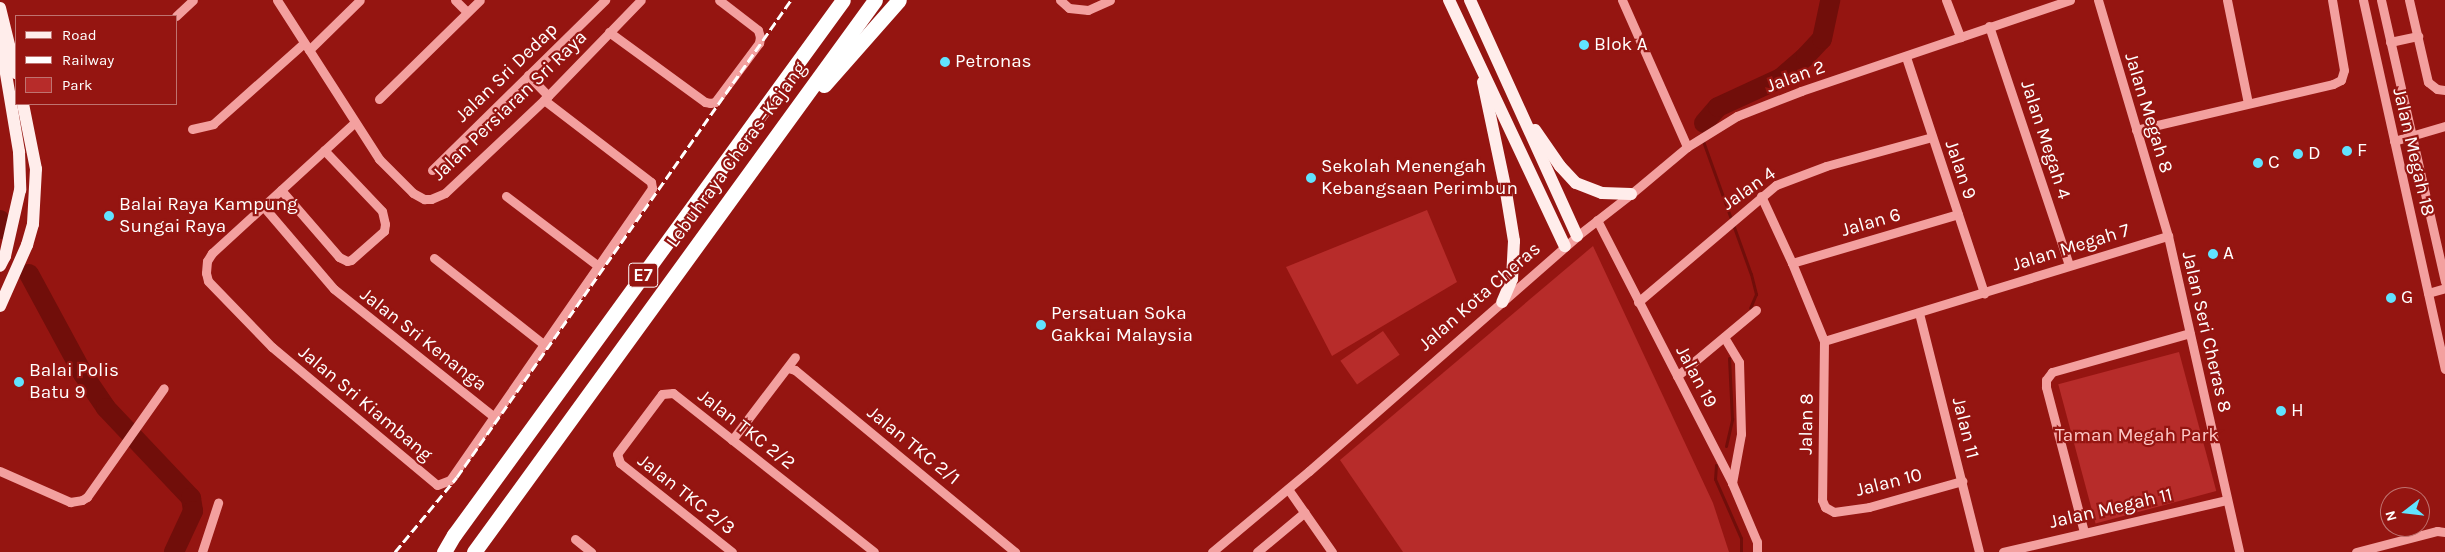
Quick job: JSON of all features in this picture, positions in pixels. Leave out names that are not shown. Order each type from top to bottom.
[{"type":"highway","name":"Lebuhraya Cheras–Kajang","points":[[444,552],[460,527],[843,0]]},
{"type":"highway","name":"Lebuhraya Cheras–Kajang","points":[[474,552],[732,194],[875,0]]},
{"type":"highway","points":[[732,194],[752,177],[834,73],[899,0]]},
{"type":"main road","name":"Jalan Kota Cheras","points":[[1449,0],[1566,246]]},
{"type":"main road","points":[[1470,0],[1577,236]]},
{"type":"main road","points":[[0,8],[15,68]]},
{"type":"main road","points":[[0,38],[19,152],[20,190],[5,256],[0,266]]},
{"type":"main road","points":[[1479,63],[1505,186],[1514,241],[1512,279],[1502,302]]},
{"type":"main road","points":[[1516,101],[1560,166],[1576,183],[1602,194],[1631,194]]},
{"type":"main road","points":[[0,306],[33,224],[36,168],[23,105]]},
{"type":"street","points":[[177,15],[193,0]]},
{"type":"street","name":"Jalan Persiaran Sri Raya","points":[[277,0],[354,122],[380,159],[413,192],[424,198],[431,199],[445,193],[546,98],[641,0]]},
{"type":"street","points":[[192,129],[214,124],[360,0]]},
{"type":"street","points":[[455,0],[467,12]]},
{"type":"street","points":[[379,99],[480,0]]},
{"type":"street","name":"Jalan Sri Dedap","points":[[432,170],[605,0]]},
{"type":"street","points":[[608,32],[705,102],[715,102],[759,43],[758,30],[719,0]]},
{"type":"street","points":[[1060,0],[1069,8],[1088,10],[1110,0]]},
{"type":"street","points":[[1622,0],[1687,146]]},
{"type":"street","points":[[1946,0],[1960,37]]},
{"type":"street","name":"Jalan 2","points":[[1566,246],[1687,146],[1737,116],[1801,91],[1906,57],[2046,4],[2070,0]]},
{"type":"street","name":"Jalan Megah 8","points":[[2098,0],[2168,236]]},
{"type":"street","points":[[2227,0],[2248,103]]},
{"type":"street","points":[[2136,130],[2333,84],[2341,80],[2344,70],[2332,0]]},
{"type":"street","name":"Jalan Megah 18","points":[[2363,0],[2445,369]]},
{"type":"street","name":"Jalan Megah 18","points":[[2381,0],[2445,282]]},
{"type":"street","points":[[2409,0],[2428,82],[2437,89],[2445,90]]},
{"type":"street","name":"Jalan Megah 4","points":[[1989,26],[2069,264]]},
{"type":"street","points":[[2390,42],[2418,36]]},
{"type":"street","name":"Jalan 9","points":[[1906,57],[1984,293]]},
{"type":"street","points":[[493,416],[652,185],[546,98],[528,76]]},
{"type":"street","points":[[263,206],[354,122]]},
{"type":"street","points":[[2394,141],[2445,126]]},
{"type":"street","name":"Jalan 4","points":[[1638,302],[1738,215],[1776,185],[1826,166],[1932,137]]},
{"type":"street","points":[[281,190],[339,257],[347,261],[351,260],[384,231],[385,224],[382,211],[324,150]]},
{"type":"street","points":[[506,196],[597,265]]},
{"type":"street","name":"Jalan 8","points":[[1761,196],[1792,263],[1824,340],[1822,500],[1825,507]]},
{"type":"street","name":"Jalan Sri Kiambang","points":[[263,206],[212,253],[207,261],[206,272],[208,281],[272,347],[437,485],[450,480],[493,416]]},
{"type":"street","name":"Jalan Sri Kenanga","points":[[263,206],[334,289],[493,416]]},
{"type":"street","name":"Jalan 6","points":[[1792,263],[1958,214]]},
{"type":"street","name":"Jalan 19","points":[[1598,220],[1638,302],[1732,482],[1757,542],[1757,552]]},
{"type":"street","name":"Jalan Megah 7","points":[[1984,293],[2069,264],[2168,236]]},
{"type":"street","name":"Jalan Seri Cheras 8","points":[[2168,236],[2239,552]]},
{"type":"street","name":"Jalan Kota Cheras","points":[[1212,552],[1288,489],[1566,246]]},
{"type":"street","points":[[434,258],[542,343]]},
{"type":"street","points":[[2428,293],[2445,288]]},
{"type":"street","points":[[1824,340],[1984,293]]},
{"type":"street","points":[[1677,376],[1756,310]]},
{"type":"street","name":"Jalan 11","points":[[1919,313],[1979,552]]},
{"type":"street","points":[[2084,532],[2046,387],[2046,380],[2052,372],[2190,333]]},
{"type":"street","points":[[1724,337],[1739,362],[1741,434],[1732,482]]},
{"type":"street","points":[[732,440],[795,357]]},
{"type":"street","name":"Jalan TKC 2/1","points":[[788,368],[795,370],[1015,552]]},
{"type":"street","points":[[0,471],[70,502],[76,502],[87,497],[136,424],[164,388]]},
{"type":"street","name":"Jalan TKC 2/2","points":[[620,463],[617,454],[662,394],[673,393],[874,552]]},
{"type":"street","name":"Jalan TKC 2/3","points":[[620,463],[732,552]]},
{"type":"street","name":"Jalan 10","points":[[1825,507],[1834,512],[1869,507],[1962,481]]},
{"type":"street","points":[[1288,489],[1332,552]]},
{"type":"street","name":"Jalan Megah 11","points":[[2002,552],[2227,500]]},
{"type":"street","points":[[202,552],[218,503]]},
{"type":"street","points":[[1257,552],[1305,512]]},
{"type":"street","points":[[2356,552],[2437,531],[2445,532]]},
{"type":"street","points":[[575,539],[591,552]]},
{"type":"green space","points":[[1427,210],[1457,282],[1332,356],[1286,267]]},
{"type":"green space","points":[[1593,246],[1713,503],[1729,552],[1403,552],[1340,460]]},
{"type":"green space","points":[[1383,331],[1400,355],[1357,385],[1340,361]]},
{"type":"green space","name":"Taman Megah Park","points":[[2179,352],[2216,491],[2096,523],[2058,384]]},
{"type":"waterway","points":[[1704,123],[1718,107],[1781,78],[1806,56],[1822,39],[1830,0]]},
{"type":"waterway","points":[[1703,141],[1751,274],[1756,294],[1750,308]]},
{"type":"waterway","points":[[0,220],[5,230]]},
{"type":"waterway","points":[[29,274],[83,374],[106,408],[191,498],[193,511],[174,552]]},
{"type":"waterway","points":[[1726,446],[1732,419],[1729,358]]},
{"type":"waterway","points":[[1716,465],[1715,479],[1741,538],[1741,552]]},
{"type":"railway","points":[[395,552],[457,477],[791,0]]},
{"type":"place","name":"Blok A","points":[[1584,45]]},
{"type":"place","name":"Petronas","points":[[945,62]]},
{"type":"place","name":"F","points":[[2347,151]]},
{"type":"place","name":"D","points":[[2298,154]]},
{"type":"place","name":"C","points":[[2258,163]]},
{"type":"place","name":"Sekolah Menengah Kebangsaan Perimbun","points":[[1311,178]]},
{"type":"place","name":"Balai Raya Kampung Sungai Raya","points":[[109,216]]},
{"type":"place","name":"A","points":[[2213,254]]},
{"type":"place","name":"G","points":[[2391,298]]},
{"type":"place","name":"Persatuan Soka Gakkai Malaysia","points":[[1041,325]]},
{"type":"place","name":"Balai Polis Batu 9","points":[[19,382]]},
{"type":"place","name":"H","points":[[2281,411]]}]
